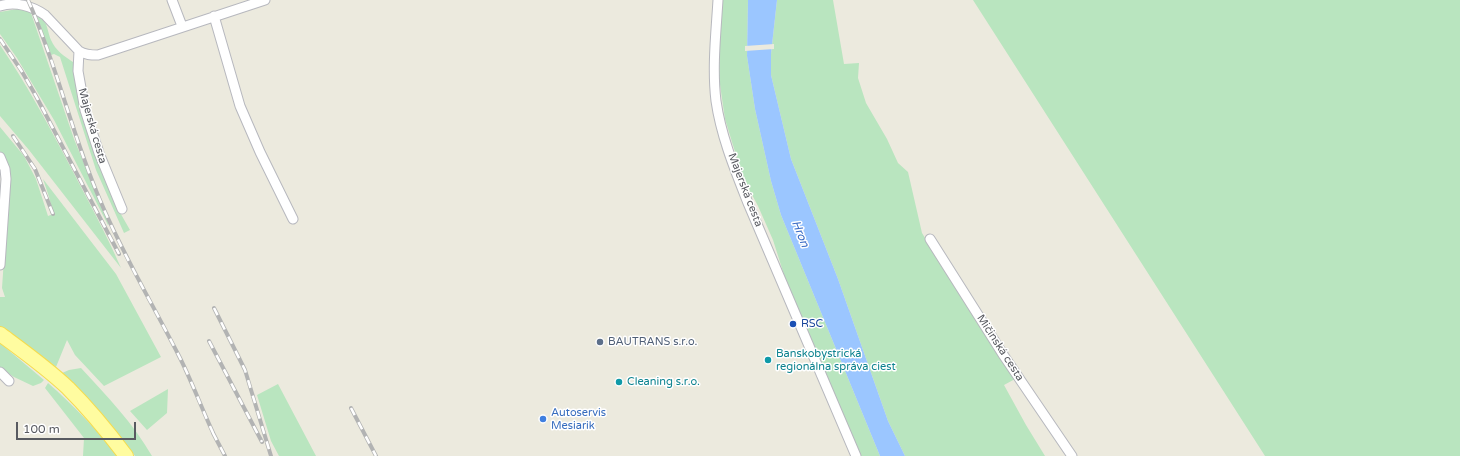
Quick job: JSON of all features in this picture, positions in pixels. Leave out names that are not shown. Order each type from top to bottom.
[{"type":"main road","points":[[0,334],[35,360],[68,388],[98,421],[126,456]]},
{"type":"street","points":[[172,0],[182,26]]},
{"type":"street","points":[[0,6],[16,4],[38,10],[45,15],[79,51],[84,54],[98,54],[266,0]]},
{"type":"street","name":"Majerská cesta","points":[[718,0],[715,50],[715,88],[722,126],[748,203],[856,456]]},
{"type":"street","points":[[214,16],[233,83],[246,120],[273,180],[293,219]]},
{"type":"street","name":"Majerská cesta","points":[[79,51],[78,71],[85,110],[99,154],[122,209]]},
{"type":"street","points":[[0,157],[5,169],[6,179],[0,265]]},
{"type":"street","name":"Mičinská cesta","points":[[930,239],[1002,352],[1072,456]]},
{"type":"street","points":[[0,372],[9,381]]},
{"type":"green space","points":[[723,0],[748,0],[747,56],[755,109],[771,181],[781,215],[880,456],[860,456],[786,281],[773,240],[758,206],[743,178],[725,119],[719,78],[720,31]]},
{"type":"green space","points":[[777,0],[833,0],[844,64],[859,63],[858,78],[866,103],[887,139],[898,163],[908,172],[922,233],[1015,379],[1004,385],[1045,456],[905,456],[888,421],[838,279],[791,159],[771,75],[771,54]]},
{"type":"green space","points":[[973,0],[1460,0],[1460,456],[1265,456]]},
{"type":"green space","points":[[17,9],[26,10],[31,13],[74,139],[109,224],[108,225],[54,120],[17,58],[0,34],[0,12]]},
{"type":"green space","points":[[36,14],[45,23],[55,47],[73,62],[92,144],[114,202],[130,230],[124,233],[96,170],[60,57],[54,54],[51,55]]},
{"type":"green space","points":[[0,45],[28,89],[53,134],[103,229],[121,268],[29,150],[0,116]]},
{"type":"green space","points":[[0,127],[24,156],[36,179],[48,216],[53,214],[43,179],[116,274],[161,357],[104,386],[75,355],[67,340],[56,367],[0,326],[0,297],[5,297],[2,288],[10,172],[0,151]]},
{"type":"green space","points":[[0,343],[44,380],[33,386],[0,368]]},
{"type":"green space","points":[[81,368],[110,399],[137,432],[152,456],[135,456],[100,413],[62,373]]},
{"type":"green space","points":[[48,383],[67,400],[101,436],[117,456],[83,456],[84,438],[45,388]]},
{"type":"green space","points":[[278,384],[316,456],[279,456],[271,441],[257,395]]},
{"type":"green space","points":[[168,389],[167,413],[147,430],[130,411]]},
{"type":"water","name":"Hron","points":[[748,0],[777,0],[771,54],[771,75],[791,159],[838,279],[888,421],[905,456],[880,456],[781,215],[771,181],[755,109],[747,56]]},
{"type":"pier","points":[[774,44],[774,49],[745,51],[745,46]]},
{"type":"railway","points":[[28,0],[48,50],[81,150],[100,200],[127,259],[183,364],[215,437]]},
{"type":"railway","points":[[0,39],[21,70],[36,96],[119,254]]},
{"type":"railway","points":[[13,136],[35,169],[53,214]]},
{"type":"railway","points":[[214,308],[245,370],[271,456]]},
{"type":"railway","points":[[209,341],[262,442]]},
{"type":"railway","points":[[351,408],[376,456]]},
{"type":"railway","points":[[213,433],[225,456]]},
{"type":"place","name":"RSC","points":[[793,324]]},
{"type":"place","name":"BAUTRANS s.r.o.","points":[[600,342]]},
{"type":"place","name":"Banskobystrická regionálna správa ciest","points":[[768,360]]},
{"type":"place","name":"Cleaning s.r.o.","points":[[619,382]]},
{"type":"place","name":"Autoservis Mesiarik","points":[[543,419]]}]
